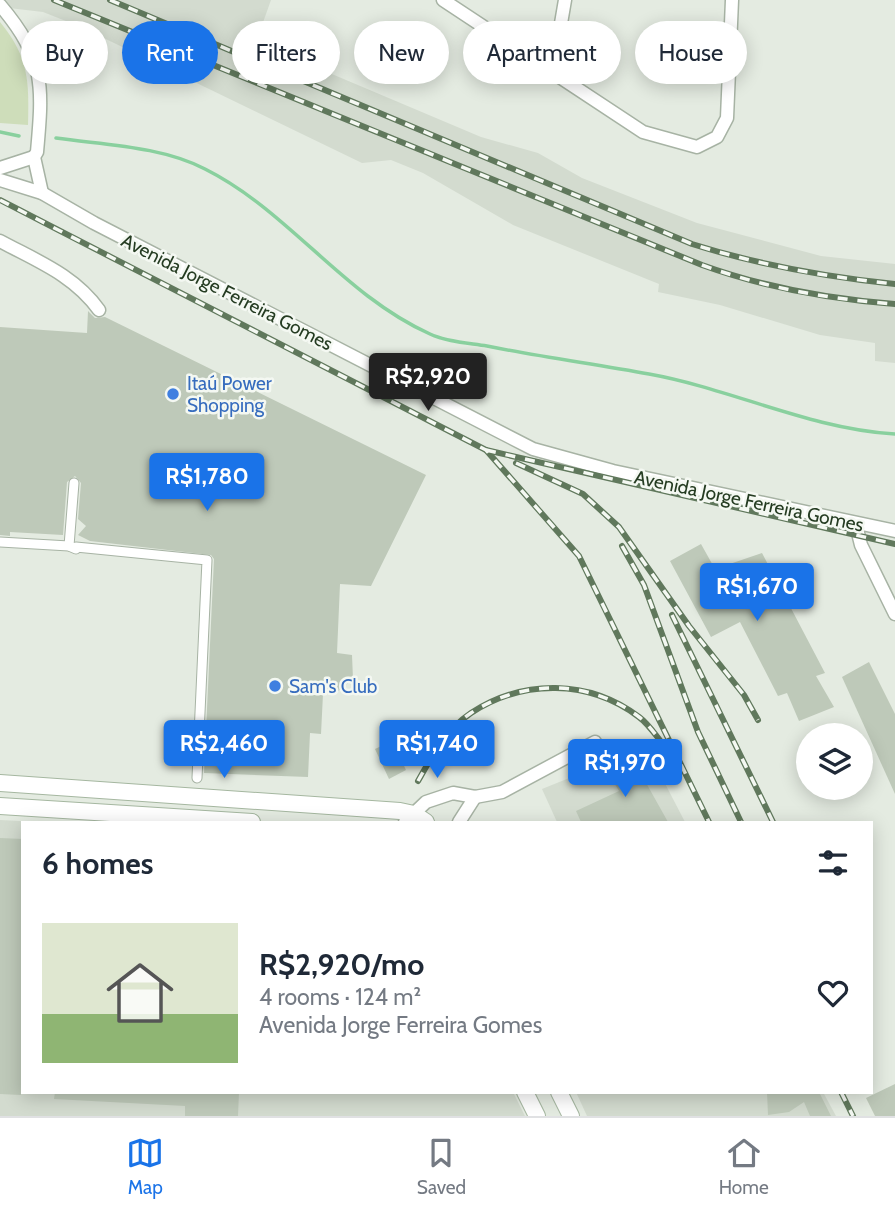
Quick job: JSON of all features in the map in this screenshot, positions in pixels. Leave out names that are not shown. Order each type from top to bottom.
[{"type":"main road","points":[[0,783],[309,803],[415,820]]},
{"type":"main road","points":[[0,806],[237,821]]},
{"type":"main road","points":[[526,1094],[537,1116]]},
{"type":"main road","points":[[560,1094],[571,1116]]},
{"type":"street","points":[[446,0],[478,21]]},
{"type":"street","points":[[561,21],[565,0]]},
{"type":"street","points":[[573,84],[643,132],[697,147],[717,138],[727,118],[732,0]]},
{"type":"street","points":[[0,5],[23,36],[37,64],[41,96],[34,157],[42,193]]},
{"type":"street","points":[[0,168],[34,157]]},
{"type":"street","name":"Avenida Jorge Ferreira Gomes","points":[[0,180],[42,193],[94,223],[533,449],[613,471],[856,525],[895,531]]},
{"type":"street","points":[[0,241],[64,274],[99,310]]},
{"type":"street","points":[[0,248],[23,254]]},
{"type":"street","points":[[74,483],[74,547]]},
{"type":"street","points":[[856,525],[861,545],[895,614]]},
{"type":"street","points":[[0,542],[207,560],[197,778]]},
{"type":"street","points":[[415,820],[426,802],[442,795],[461,793],[475,797],[517,786],[595,742]]},
{"type":"street","points":[[460,821],[475,797]]},
{"type":"shaded area","points":[[0,0],[271,0],[264,21],[232,21],[232,84],[340,84],[340,77],[481,137],[538,153],[582,178],[697,223],[821,256],[895,264],[895,363],[875,361],[875,343],[820,335],[720,305],[658,292],[659,284],[513,225],[423,173],[391,160],[362,163],[199,84],[218,84],[218,21],[122,21],[122,47],[108,40],[108,21],[66,21],[43,12],[9,8]]},
{"type":"shaded area","points":[[646,747],[684,821],[557,821],[542,789]]},
{"type":"shaded area","points":[[0,820],[21,821],[21,1094],[514,1094],[525,1116],[0,1116]]},
{"type":"shaded area","points":[[577,1094],[824,1094],[836,1116],[587,1116]]},
{"type":"green space","points":[[0,22],[21,56],[21,84],[27,84],[28,125],[0,123]]},
{"type":"building","points":[[88,311],[95,318],[105,317],[426,475],[371,586],[340,584],[337,653],[352,655],[353,679],[336,693],[323,694],[321,734],[310,733],[308,777],[204,773],[214,559],[211,555],[90,541],[78,535],[86,526],[78,519],[81,483],[75,476],[67,482],[63,535],[10,532],[10,536],[0,535],[0,327],[87,333]]},
{"type":"building","points":[[701,544],[715,569],[762,553],[825,673],[816,676],[834,707],[799,721],[787,693],[778,696],[740,622],[711,637],[670,561]]},
{"type":"building","points":[[869,662],[895,714],[895,794],[873,745],[873,723],[863,723],[842,677]]},
{"type":"building","points":[[392,741],[406,770],[389,779],[375,749]]},
{"type":"building","points":[[631,756],[667,821],[581,821],[576,811],[619,791],[605,768]]},
{"type":"building","points":[[0,838],[21,839],[21,1095],[0,1094]]},
{"type":"building","points":[[895,1084],[895,1116],[875,1116],[866,1098]]},
{"type":"building","points":[[55,1094],[239,1094],[238,1116],[185,1116],[185,1106],[54,1099]]},
{"type":"building","points":[[767,1094],[820,1094],[831,1116],[810,1116],[804,1102],[789,1112],[768,1115]]},
{"type":"waterway","points":[[0,132],[19,136]]},
{"type":"waterway","points":[[56,138],[151,151],[170,155],[205,169],[263,207],[370,298],[437,337],[649,374],[711,389],[832,425],[895,434]]},
{"type":"railway","points":[[54,0],[702,265],[797,291],[895,304]]},
{"type":"railway","points":[[110,0],[692,244],[793,269],[895,284]]},
{"type":"railway","points":[[0,200],[486,450],[579,556],[709,821]]},
{"type":"railway","points":[[486,450],[895,544]]},
{"type":"railway","points":[[516,463],[583,494],[619,527],[689,626],[744,695],[758,720]]},
{"type":"railway","points":[[622,546],[644,585],[698,732],[741,821]]},
{"type":"railway","points":[[672,615],[773,821]]},
{"type":"railway","points":[[418,781],[441,744],[462,719],[491,702],[534,689],[578,690],[620,705],[643,720],[667,749]]},
{"type":"railway","points":[[842,1094],[853,1116]]},
{"type":"place","name":"Itaú Power Shopping","points":[[173,394]]},
{"type":"place","name":"Sam's Club","points":[[275,686]]}]
